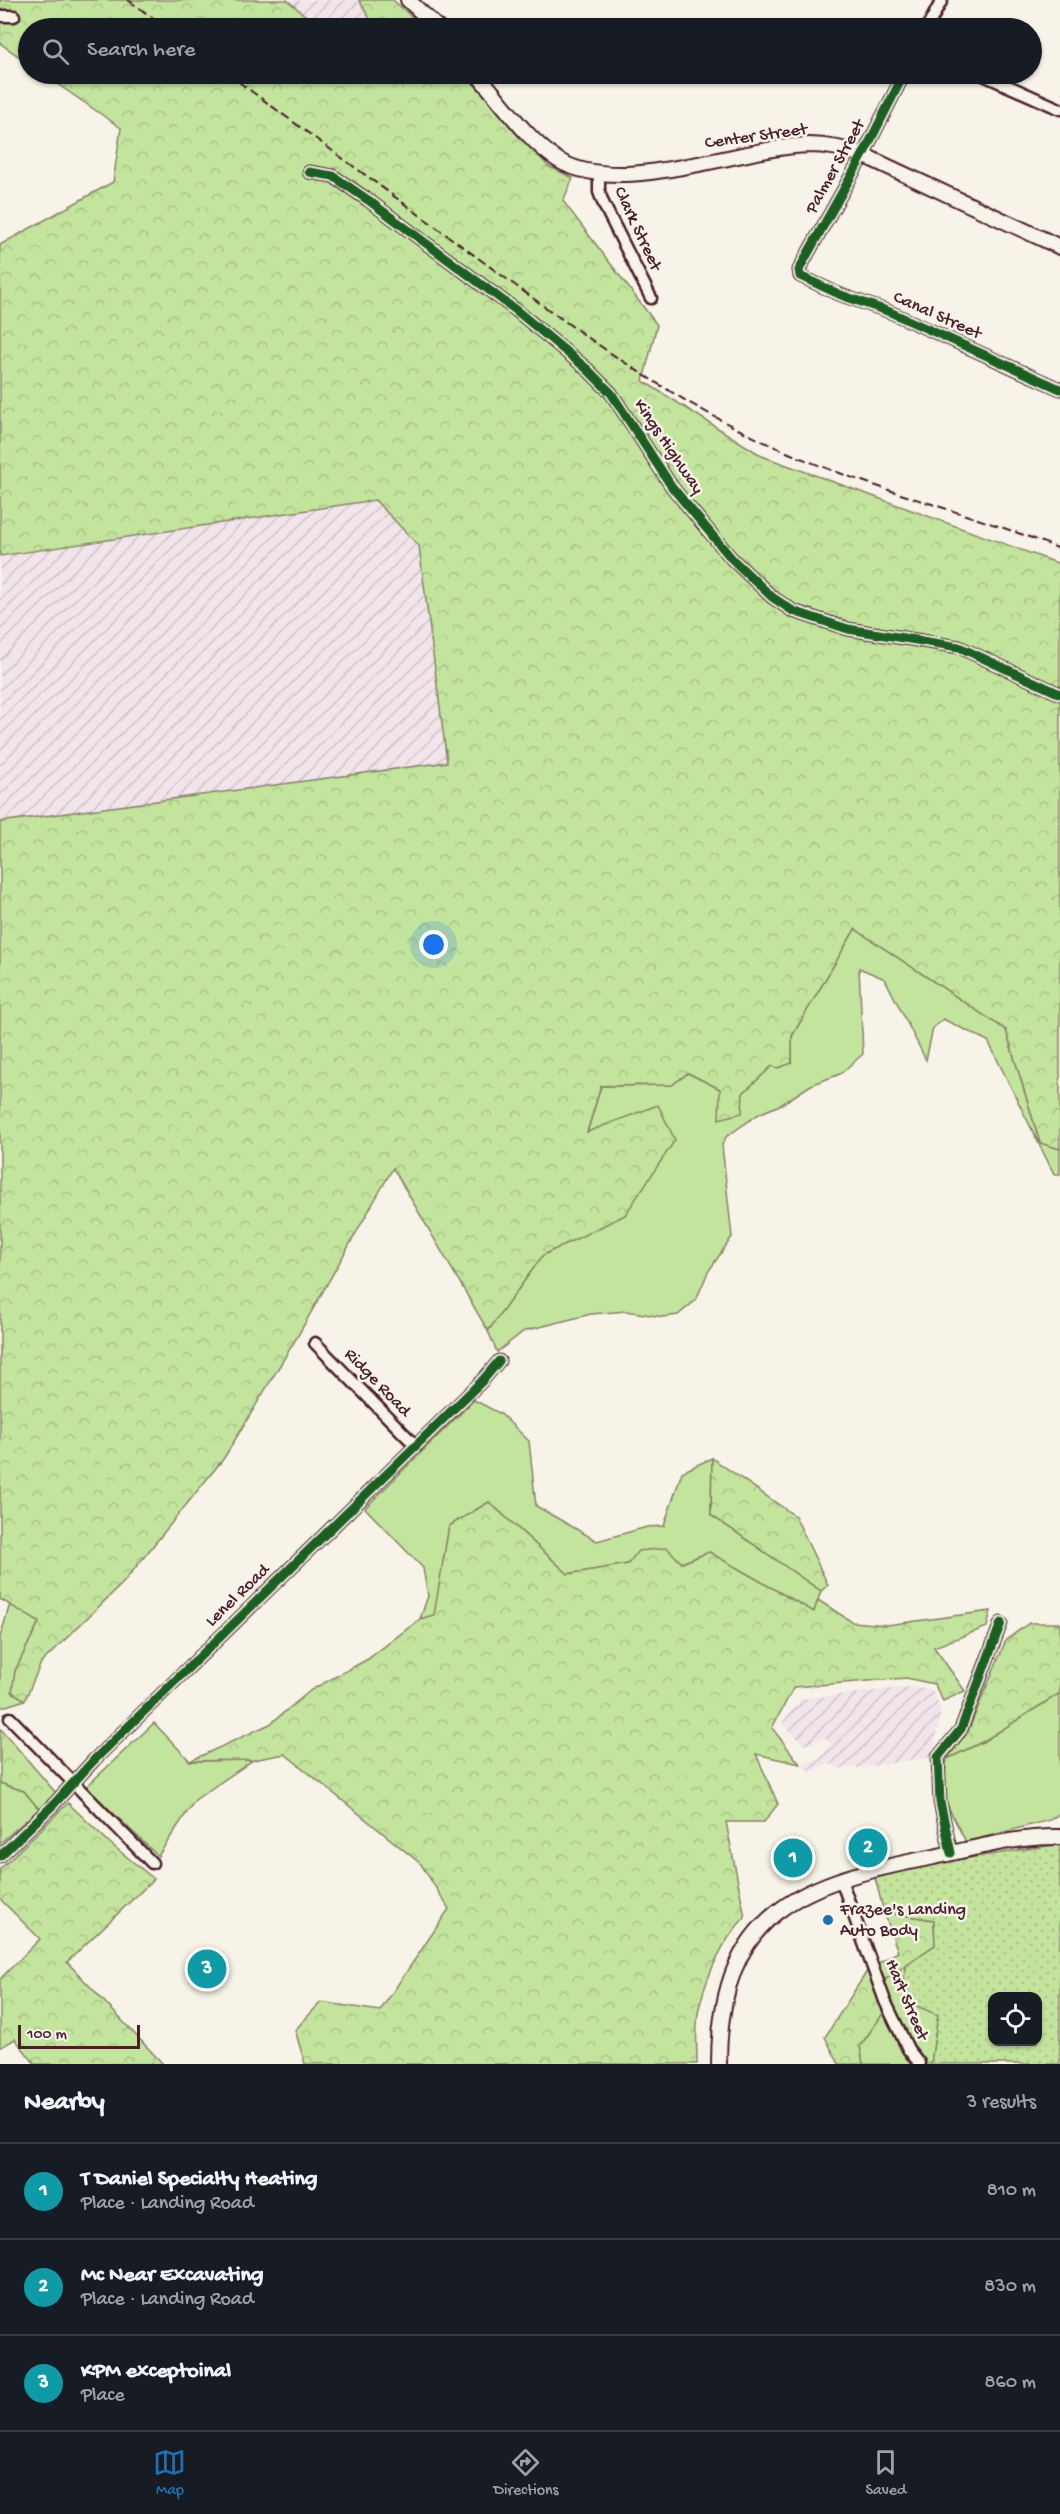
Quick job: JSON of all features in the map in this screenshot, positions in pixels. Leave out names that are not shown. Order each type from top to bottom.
[{"type":"main road","points":[[408,0],[427,18]]},
{"type":"main road","name":"Center Street","points":[[486,84],[543,148],[559,160],[575,167],[598,172],[664,169],[810,145],[835,147],[863,154],[1060,247]]},
{"type":"main road","points":[[719,2064],[722,2011],[736,1968],[750,1940],[766,1919],[785,1905],[841,1880],[894,1865],[1020,1840],[1060,1837]]},
{"type":"street","points":[[932,18],[942,0]]},
{"type":"street","points":[[0,16],[14,16]]},
{"type":"street","name":"Palmer Street","points":[[800,276],[800,270],[807,255],[899,84]]},
{"type":"street","points":[[1004,84],[1060,109]]},
{"type":"street","name":"Kings Highway","points":[[309,172],[333,176],[368,200],[518,311],[587,369],[611,393],[672,487],[732,559],[772,597],[794,612],[848,630],[959,647],[1060,694]]},
{"type":"street","name":"Clark Street","points":[[598,172],[599,192],[604,206],[651,298]]},
{"type":"street","name":"Canal Street","points":[[800,276],[841,295],[890,312],[1060,389]]},
{"type":"street","name":"Ridge Road","points":[[315,1343],[416,1446]]},
{"type":"street","name":"Lenel Road","points":[[0,1856],[54,1804],[94,1760],[482,1381],[499,1361]]},
{"type":"street","points":[[951,1853],[939,1802],[938,1757],[961,1729],[1001,1623]]},
{"type":"street","points":[[10,1718],[152,1863]]},
{"type":"street","name":"Hart Street","points":[[841,1880],[885,2001],[908,2049],[919,2063]]},
{"type":"shaded area","points":[[287,0],[359,0],[370,18],[308,18]]},
{"type":"shaded area","points":[[375,499],[419,546],[447,763],[0,822],[0,556]]},
{"type":"shaded area","points":[[911,1687],[932,1690],[941,1710],[932,1757],[858,1768],[840,1768],[828,1763],[810,1772],[802,1765],[821,1758],[831,1744],[825,1738],[804,1745],[782,1723],[801,1699]]},
{"type":"green space","points":[[0,0],[287,0],[308,18],[18,18],[18,56],[0,43]]},
{"type":"green space","points":[[359,0],[393,0],[413,18],[369,18]]},
{"type":"green space","points":[[57,84],[474,84],[548,166],[573,178],[563,201],[657,325],[643,381],[762,456],[1060,564],[1060,1149],[1040,1143],[1006,1030],[855,929],[792,1036],[792,1063],[778,1068],[772,1066],[743,1093],[742,1113],[719,1119],[720,1089],[688,1073],[672,1085],[601,1086],[587,1132],[658,1105],[675,1140],[625,1215],[543,1255],[488,1331],[393,1168],[297,1337],[224,1458],[123,1583],[41,1663],[25,1700],[12,1692],[15,1671],[39,1622],[0,1599],[0,822],[447,762],[419,546],[375,500],[0,556],[0,245],[113,182],[121,128]]},
{"type":"green space","points":[[855,929],[1006,1030],[1040,1143],[1060,1149],[1060,1174],[1054,1174],[988,1041],[943,1019],[933,1028],[926,1060],[885,979],[859,968],[863,1054],[840,1074],[811,1085],[782,1104],[759,1114],[726,1137],[722,1145],[732,1237],[708,1272],[696,1300],[678,1315],[663,1317],[626,1311],[591,1314],[524,1331],[497,1352],[488,1331],[543,1255],[625,1215],[587,1133],[601,1086],[672,1085],[688,1073],[720,1089],[743,1093],[772,1066],[792,1063],[792,1036]]},
{"type":"green space","points":[[474,1400],[501,1414],[529,1441],[536,1506],[597,1541],[647,1527],[664,1526],[682,1472],[712,1458],[711,1515],[821,1591],[814,1612],[709,1552],[682,1563],[628,1564],[568,1574],[489,1502],[449,1526],[435,1615],[420,1619],[428,1596],[423,1568],[365,1508]]},
{"type":"green space","points":[[712,1458],[795,1516],[828,1585],[821,1591],[711,1515]]},
{"type":"green space","points":[[489,1502],[568,1574],[628,1564],[638,1551],[667,1548],[682,1563],[709,1552],[814,1612],[818,1600],[852,1622],[887,1625],[991,1611],[987,1627],[934,1647],[965,1691],[943,1701],[934,1684],[906,1678],[794,1687],[772,1728],[800,1764],[756,1754],[778,1804],[764,1822],[726,1822],[745,1917],[722,1948],[702,1996],[697,2021],[697,2064],[305,2064],[295,2030],[321,2002],[380,2011],[449,1909],[421,1864],[285,1754],[253,1760],[190,1761],[270,1724],[311,1690],[368,1659],[420,1619],[434,1615],[449,1526]]},
{"type":"green space","points":[[10,1604],[39,1622],[15,1671],[13,1692],[25,1700],[0,1708],[0,1637]]},
{"type":"green space","points":[[1029,1623],[1060,1623],[1060,1693],[984,1741],[947,1759],[968,1731],[1006,1640]]},
{"type":"green space","points":[[1060,1693],[1060,1813],[1050,1820],[966,1842],[942,1795],[947,1759],[984,1741]]},
{"type":"green space","points":[[154,1723],[190,1761],[253,1760],[195,1800],[158,1856],[86,1787]]},
{"type":"green space","points":[[0,1728],[56,1793],[39,1809],[24,1791],[0,1783]]},
{"type":"green space","points":[[0,1783],[24,1791],[39,1809],[0,1843]]},
{"type":"green space","points":[[68,1803],[111,1844],[154,1879],[67,1962],[163,2064],[35,2064],[15,2039],[0,2048],[0,1979],[40,1939],[0,1899],[0,1869]]},
{"type":"green space","points":[[1054,1845],[1060,1846],[1060,2064],[931,2064],[938,2015],[914,2005],[903,1982],[907,1964],[935,1945],[934,1920],[884,1912],[875,1878],[929,1864]]},
{"type":"green space","points":[[884,1912],[934,1920],[935,1945],[881,1982],[875,1965],[898,1952]]},
{"type":"green space","points":[[907,1964],[903,1982],[938,2015],[931,2064],[863,2064],[860,2046],[884,2012],[875,1987]]},
{"type":"green space","points":[[869,1968],[884,2012],[860,2046],[863,2064],[839,2064],[825,2037]]},
{"type":"railway","points":[[128,0],[153,18]]},
{"type":"railway","points":[[242,84],[576,329],[641,373],[710,414],[784,451],[823,467],[982,520],[1060,549]]},
{"type":"cycle path","points":[[899,84],[863,155],[799,270],[800,276],[841,295],[890,312],[1060,389]]},
{"type":"cycle path","points":[[309,172],[333,176],[368,200],[517,311],[587,369],[611,393],[672,487],[732,559],[772,597],[793,611],[848,629],[959,647],[1060,694]]},
{"type":"cycle path","points":[[0,1856],[54,1804],[94,1760],[482,1381],[499,1361]]},
{"type":"cycle path","points":[[951,1853],[940,1802],[938,1757],[961,1729],[1001,1623]]},
{"type":"place","name":"Mc Near Excavating","points":[[868,1848]]},
{"type":"place","name":"T Daniel Specialty Heating","points":[[793,1858]]},
{"type":"place","name":"Frazee's Landing Auto Body","points":[[828,1920]]},
{"type":"place","name":"KPM exceptoinal","points":[[207,1969]]}]
